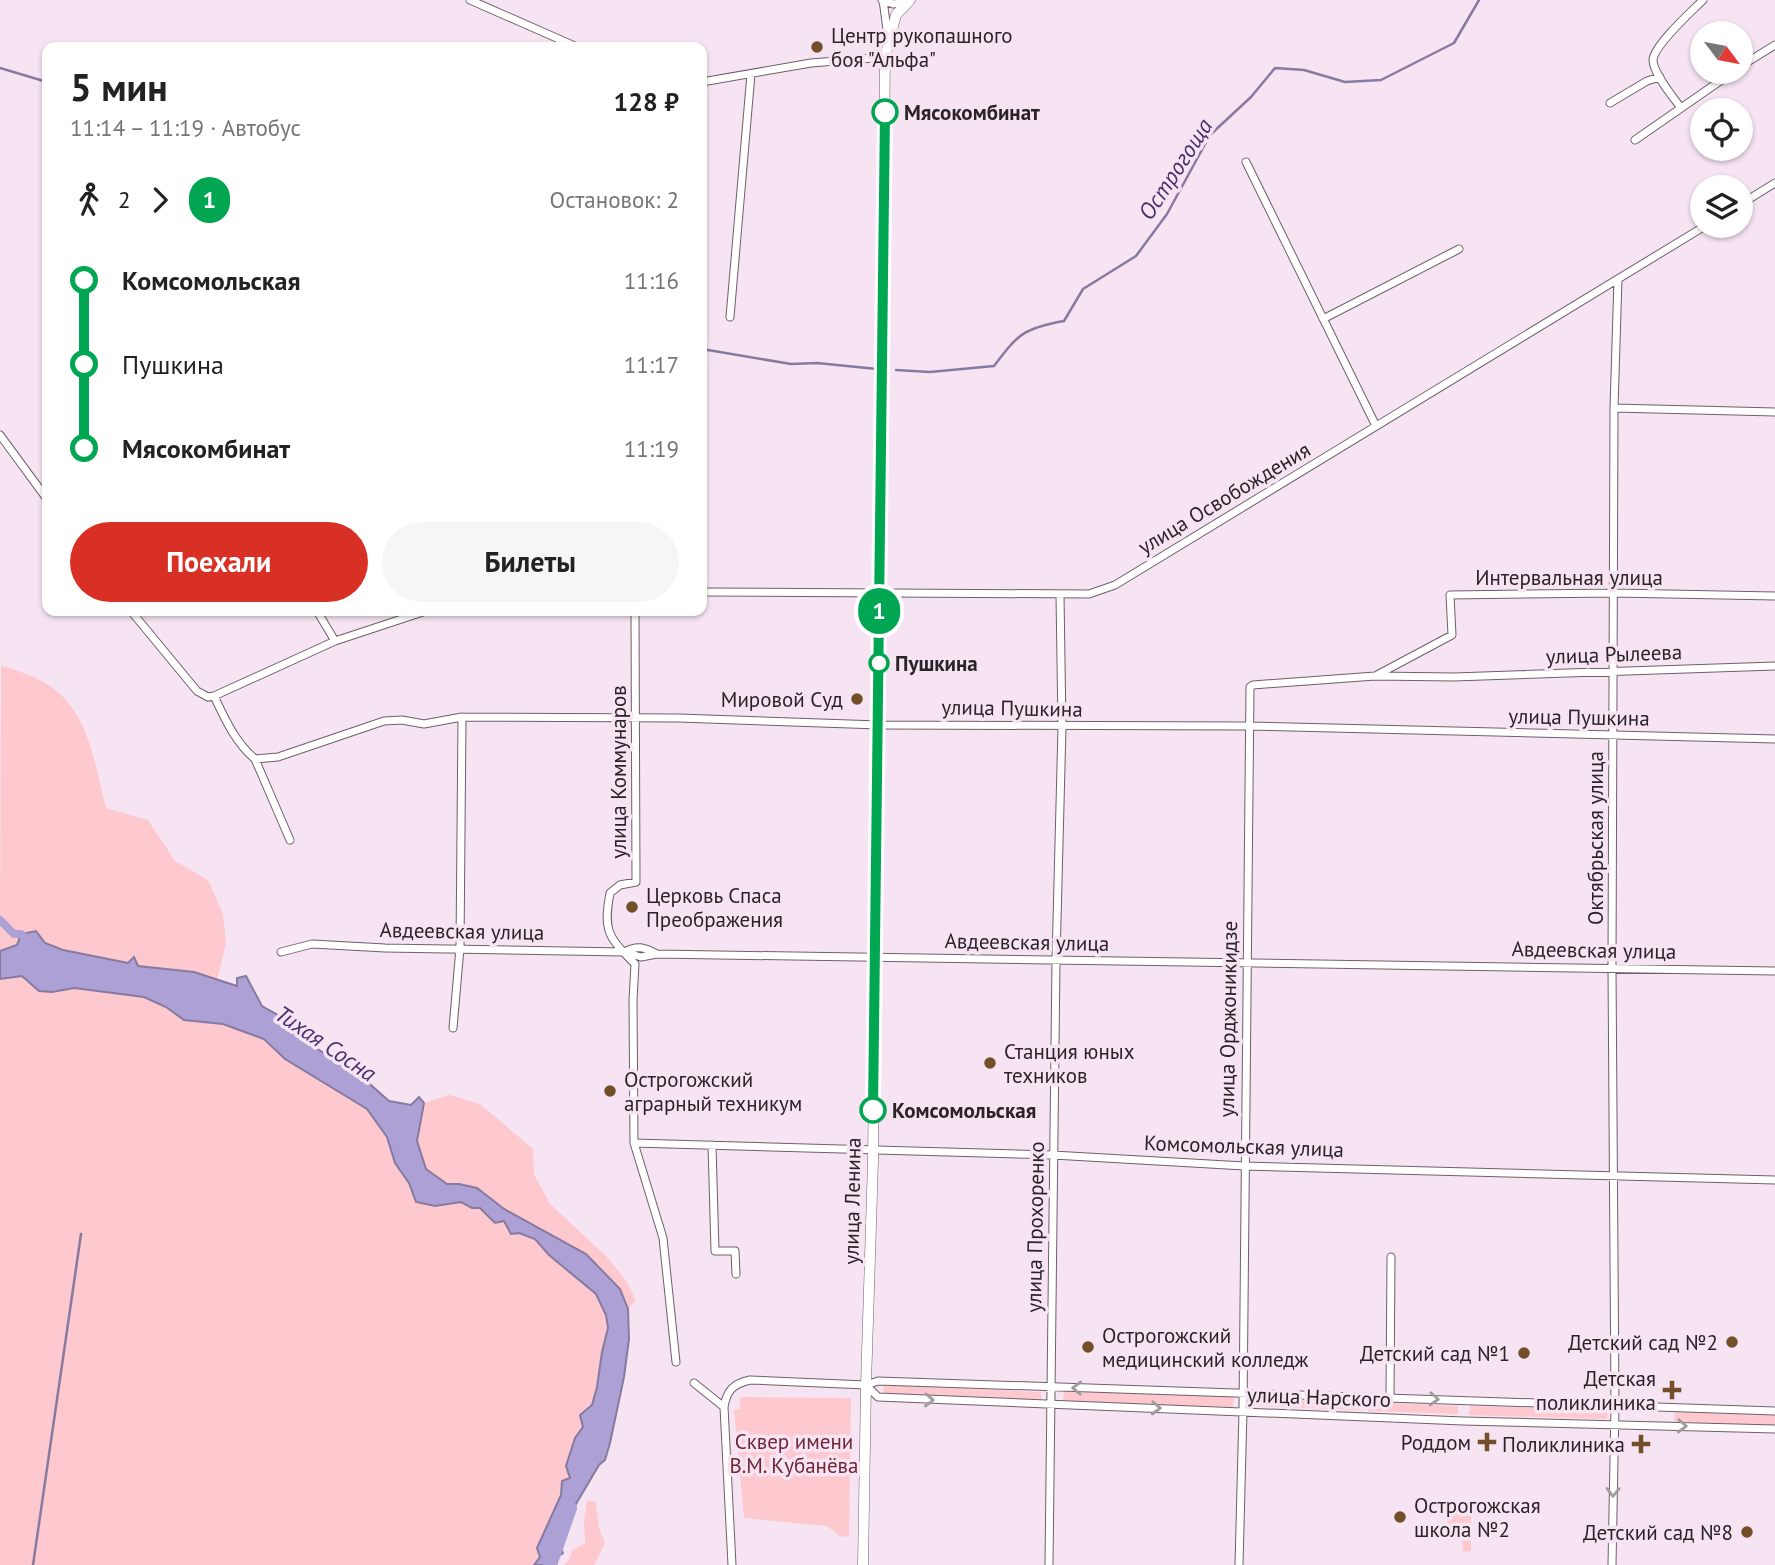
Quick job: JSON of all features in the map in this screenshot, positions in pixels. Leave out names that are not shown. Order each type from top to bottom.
[{"type":"main road","points":[[896,15],[909,1]]},
{"type":"main road","name":"улица Ленина","points":[[863,1565],[873,1150],[885,57],[896,15]]},
{"type":"street","points":[[470,0],[566,42]]},
{"type":"street","points":[[883,0],[901,4],[909,1]]},
{"type":"street","points":[[883,0],[896,15]]},
{"type":"street","points":[[883,0],[888,40]]},
{"type":"street","points":[[1681,108],[1660,77],[1653,61],[1654,55],[1671,31],[1703,0]]},
{"type":"street","points":[[1754,58],[1775,45]]},
{"type":"street","points":[[707,81],[811,63],[885,57]]},
{"type":"street","points":[[730,317],[751,74]]},
{"type":"street","points":[[1610,103],[1647,80],[1660,77]]},
{"type":"street","points":[[1635,140],[1716,84]]},
{"type":"street","points":[[1246,162],[1376,426]]},
{"type":"street","points":[[1753,197],[1775,183]]},
{"type":"street","name":"улица Освобождения","points":[[707,592],[1060,595],[1089,594],[1115,585],[1690,235]]},
{"type":"street","points":[[1323,319],[1459,249]]},
{"type":"street","name":"Октябрьская улица","points":[[1612,1565],[1615,1406],[1612,671],[1618,279]]},
{"type":"street","points":[[1614,408],[1775,412]]},
{"type":"street","points":[[0,435],[42,492]]},
{"type":"street","name":"Интервальная улица","points":[[1375,676],[1452,635],[1450,595],[1615,593],[1775,596]]},
{"type":"street","name":"улица Прохоренко","points":[[1049,1565],[1056,960],[1062,727],[1060,595]]},
{"type":"street","points":[[135,616],[197,691],[208,697],[335,640],[410,616]]},
{"type":"street","points":[[320,616],[335,640]]},
{"type":"street","name":"улица Коммунаров","points":[[635,616],[636,881],[613,888],[610,893],[607,926],[610,936],[635,964],[634,1143],[663,1238],[676,1362]]},
{"type":"street","name":"улица Рылеева","points":[[1454,677],[1775,666]]},
{"type":"street","name":"Интервальная улица","points":[[1253,685],[1375,676],[1454,677]]},
{"type":"street","name":"улица Орджоникидзе","points":[[1239,1565],[1243,1411],[1248,726],[1249,691],[1253,685]]},
{"type":"street","points":[[214,696],[230,729],[255,759],[290,840]]},
{"type":"street","points":[[453,1028],[460,948],[462,717]]},
{"type":"street","name":"улица Пушкина","points":[[255,759],[278,757],[384,721],[402,720],[424,724],[462,717],[636,720],[679,718],[879,725],[1248,726],[1775,738]]},
{"type":"street","name":"Авдеевская улица","points":[[281,952],[312,944],[385,948],[624,952],[641,957],[657,954],[875,956],[1775,971]]},
{"type":"street","name":"Комсомольская улица","points":[[634,1143],[1053,1155],[1244,1166],[1775,1180]]},
{"type":"street","points":[[712,1145],[716,1251],[735,1251],[736,1274]]},
{"type":"street","points":[[1390,1396],[1391,1257]]},
{"type":"street","name":"улица Нарского","points":[[724,1407],[726,1396],[732,1387],[750,1381],[866,1385],[878,1381],[1390,1396],[1775,1411]]},
{"type":"street","points":[[694,1383],[724,1407],[732,1565]]},
{"type":"street","name":"улица Нарского","points":[[866,1385],[878,1397],[1463,1421],[1775,1429]]},
{"type":"green space","points":[[1,666],[29,675],[50,686],[66,700],[87,736],[106,808],[148,820],[175,861],[208,880],[223,914],[226,943],[217,980],[194,972],[138,966],[63,950],[45,943],[17,945],[0,951]]},
{"type":"green space","points":[[22,976],[39,991],[52,992],[74,988],[144,997],[166,1007],[184,1020],[223,1024],[264,1039],[285,1059],[367,1109],[387,1137],[395,1163],[409,1183],[417,1202],[461,1202],[472,1208],[480,1208],[525,1237],[535,1238],[549,1255],[596,1294],[606,1315],[608,1328],[592,1405],[581,1415],[583,1427],[575,1438],[566,1466],[570,1478],[562,1481],[561,1495],[537,1548],[540,1557],[534,1565],[0,1565],[0,979]]},
{"type":"green space","points":[[449,1095],[480,1104],[533,1149],[534,1174],[550,1204],[606,1256],[625,1279],[636,1300],[628,1309],[620,1289],[586,1254],[504,1209],[477,1188],[459,1184],[447,1185],[426,1169],[417,1141],[424,1103]]},
{"type":"green space","points":[[884,1385],[1041,1392],[1041,1400],[883,1393]]},
{"type":"green space","points":[[1064,1390],[1234,1395],[1233,1407],[1063,1402]]},
{"type":"green space","name":"Сквер имени В.М. Кубанёва","points":[[740,1397],[851,1398],[849,1537],[840,1536],[827,1526],[744,1518],[734,1410],[740,1409]]},
{"type":"green space","points":[[1258,1397],[1359,1402],[1359,1410],[1258,1406]]},
{"type":"green space","points":[[1368,1402],[1458,1406],[1458,1414],[1368,1411]]},
{"type":"green space","points":[[1470,1406],[1608,1410],[1607,1419],[1469,1415]]},
{"type":"green space","points":[[1675,1412],[1775,1415],[1775,1426],[1674,1422]]},
{"type":"green space","points":[[587,1501],[596,1502],[599,1528],[605,1543],[594,1565],[564,1565],[572,1550],[585,1543]]},
{"type":"green space","points":[[1448,1505],[1471,1506],[1471,1552],[1463,1551],[1462,1535],[1447,1535]]},
{"type":"shaded area","points":[[36,931],[45,943],[63,950],[128,963],[134,957],[138,966],[194,972],[237,986],[237,978],[246,976],[262,1006],[285,1019],[305,1041],[363,1078],[389,1101],[411,1105],[419,1097],[424,1103],[417,1141],[426,1169],[447,1184],[477,1188],[504,1209],[586,1254],[620,1289],[628,1309],[629,1339],[610,1443],[605,1460],[599,1465],[563,1526],[558,1544],[563,1553],[552,1561],[551,1565],[534,1565],[540,1557],[537,1548],[561,1495],[562,1481],[570,1478],[566,1466],[575,1438],[583,1427],[580,1415],[592,1405],[608,1328],[606,1315],[596,1294],[549,1255],[535,1239],[519,1233],[511,1234],[504,1221],[495,1223],[480,1208],[472,1208],[461,1202],[435,1206],[416,1202],[409,1183],[395,1163],[387,1137],[367,1109],[285,1059],[264,1039],[223,1024],[184,1020],[166,1007],[144,997],[74,988],[52,992],[39,991],[22,976],[0,979],[0,951],[17,945],[21,934]]},
{"type":"waterway","name":"Острогоща","points":[[896,370],[930,372],[994,366],[1009,346],[1023,334],[1040,326],[1064,321],[1083,289],[1136,256],[1167,214],[1210,135],[1251,97],[1275,68],[1304,70],[1345,82],[1381,80],[1454,43],[1479,0]]},
{"type":"waterway","name":"Острогоща","points":[[0,68],[42,81]]},
{"type":"waterway","name":"Острогоща","points":[[707,350],[791,364],[817,363],[877,369]]},
{"type":"waterway","points":[[0,920],[14,934],[21,934],[29,941]]},
{"type":"waterway","points":[[33,1565],[81,1234]]},
{"type":"waterway","name":"Тихая Сосна","points":[[550,1565],[570,1508]]},
{"type":"bus line","name":"1","points":[[873,1110],[885,112]]},
{"type":"place","name":"Центр рукопашного боя \"Альфа\"","points":[[817,47]]},
{"type":"place","name":"Мясокомбинат","points":[[885,112]]},
{"type":"place","name":"Пушкина","points":[[879,663]]},
{"type":"place","name":"Мировой Суд","points":[[857,699]]},
{"type":"place","name":"Церковь Спаса Преображения","points":[[632,907]]},
{"type":"place","name":"Станция юных техников","points":[[990,1063]]},
{"type":"place","name":"Острогожский аграрный техникум","points":[[610,1091]]},
{"type":"place","name":"Комсомольская","points":[[873,1110]]},
{"type":"place","name":"Детский сад №2","points":[[1732,1342]]},
{"type":"place","name":"Острогожский медицинский колледж","points":[[1088,1347]]},
{"type":"place","name":"Детский сад №1","points":[[1524,1353]]},
{"type":"place","name":"Детская поликлиника","points":[[1672,1390]]},
{"type":"place","name":"Роддом","points":[[1487,1442]]},
{"type":"place","name":"Поликлиника","points":[[1641,1444]]},
{"type":"place","name":"Острогожская школа №2","points":[[1400,1517]]},
{"type":"place","name":"Детский сад №8","points":[[1747,1532]]}]
